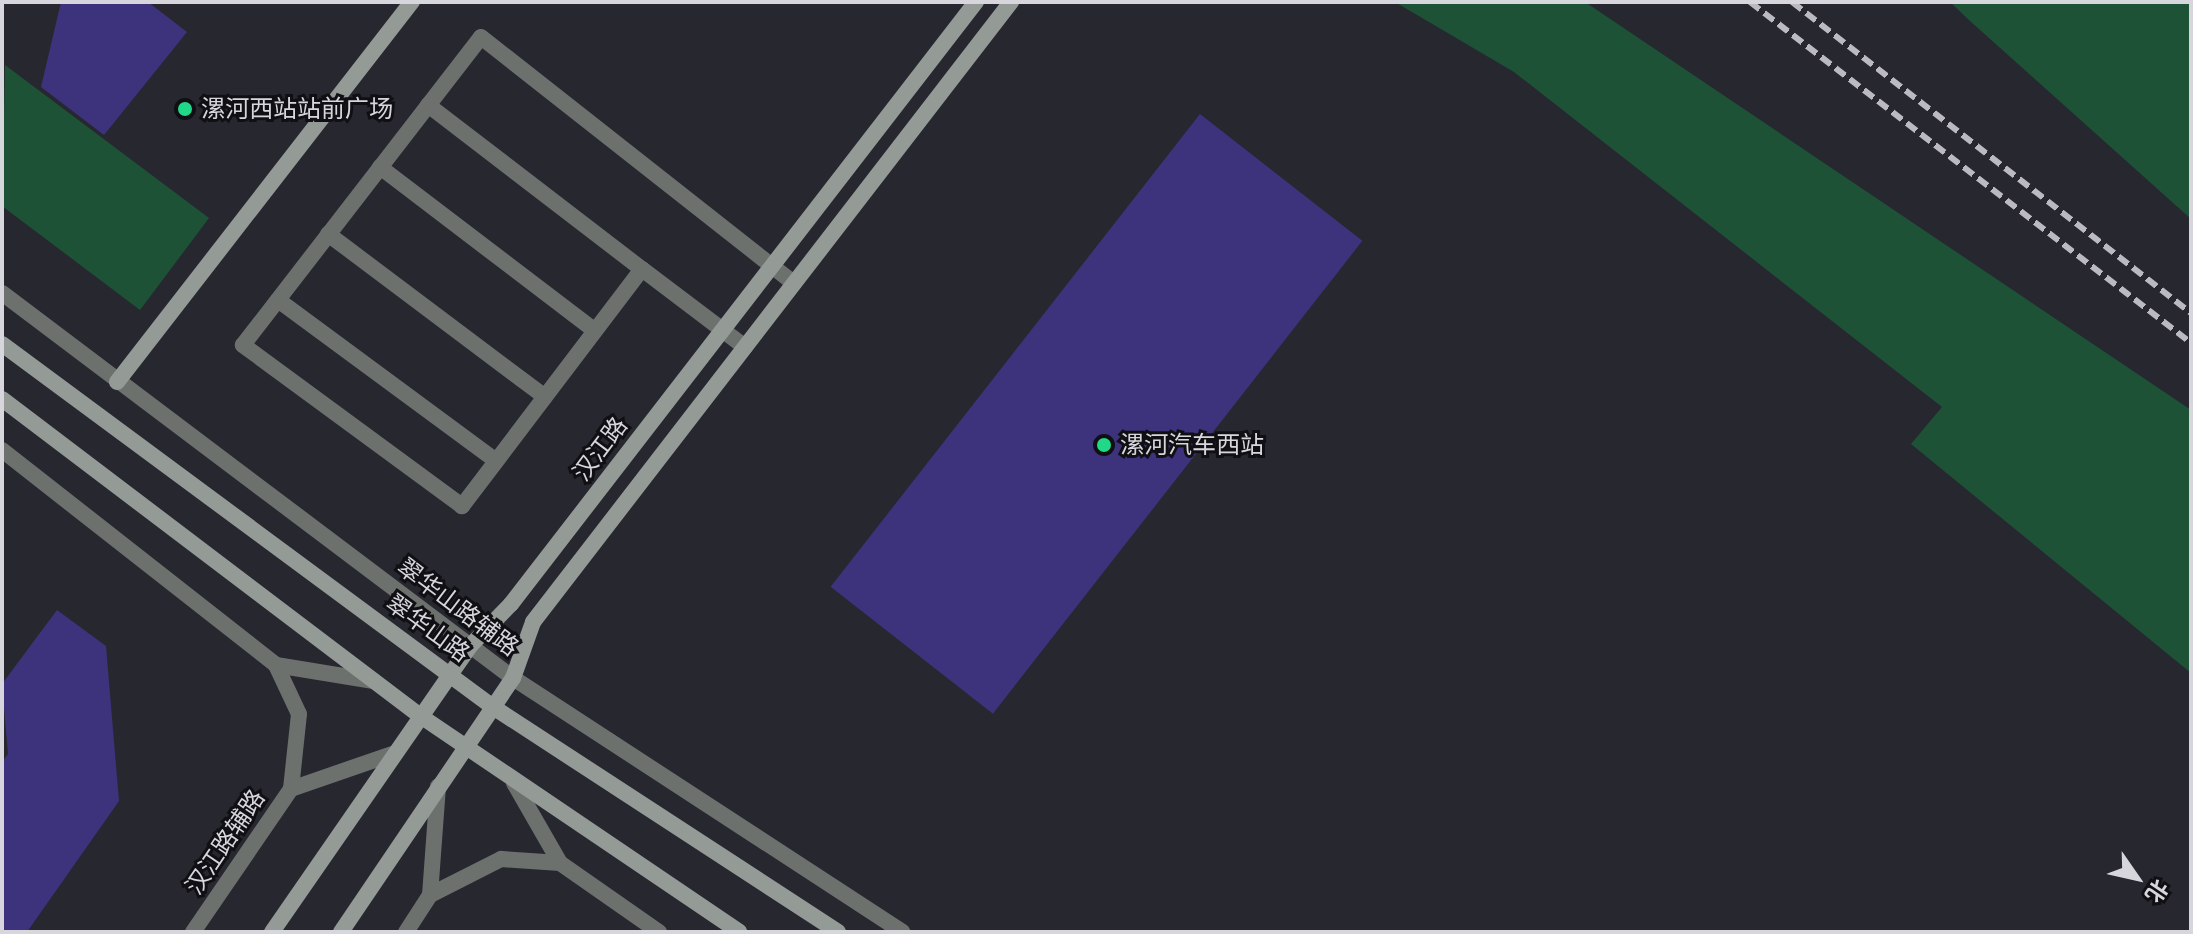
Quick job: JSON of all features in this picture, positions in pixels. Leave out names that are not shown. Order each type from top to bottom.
[{"type":"street","points":[[117,382],[412,2]]},
{"type":"street","name":"汉江路","points":[[272,932],[419,715],[470,646],[511,604],[976,2]]},
{"type":"street","points":[[341,932],[513,678],[533,622],[1011,2]]},
{"type":"street","points":[[642,269],[462,506],[243,345],[481,37],[794,283]]},
{"type":"street","points":[[428,105],[745,347]]},
{"type":"street","points":[[380,167],[595,331]]},
{"type":"street","points":[[328,234],[545,397]]},
{"type":"street","name":"翠华山路辅路","points":[[2,293],[513,678],[903,932]]},
{"type":"street","points":[[278,300],[496,461]]},
{"type":"street","name":"翠华山路","points":[[2,344],[493,707],[838,932]]},
{"type":"street","points":[[2,399],[419,715],[514,783],[740,932]]},
{"type":"street","points":[[2,450],[276,665],[299,714],[291,789]]},
{"type":"street","points":[[276,665],[374,681]]},
{"type":"street","name":"汉江路辅路","points":[[193,932],[291,789],[392,754]]},
{"type":"street","points":[[514,783],[560,863],[659,932]]},
{"type":"street","points":[[406,932],[430,895],[438,786]]},
{"type":"street","points":[[430,895],[501,859],[560,863]]},
{"type":"green space","points":[[1395,2],[1585,2],[2191,410],[2191,673],[1911,444],[1942,407],[1514,72]]},
{"type":"green space","points":[[1950,2],[2191,2],[2191,219],[1970,21]]},
{"type":"green space","points":[[5,65],[209,218],[140,310],[2,206]]},
{"type":"building","points":[[61,2],[148,2],[187,32],[104,135],[41,87]]},
{"type":"building","points":[[1200,114],[1362,241],[993,714],[831,587]]},
{"type":"building","points":[[57,610],[106,646],[119,801],[27,932],[2,932],[2,762],[8,754],[2,684]]},
{"type":"railway","points":[[1750,2],[2191,343]]},
{"type":"railway","points":[[1792,2],[2191,313]]},
{"type":"place","name":"漯河西站站前广场","points":[[185,109]]},
{"type":"place","name":"漯河汽车西站","points":[[1104,445]]}]
